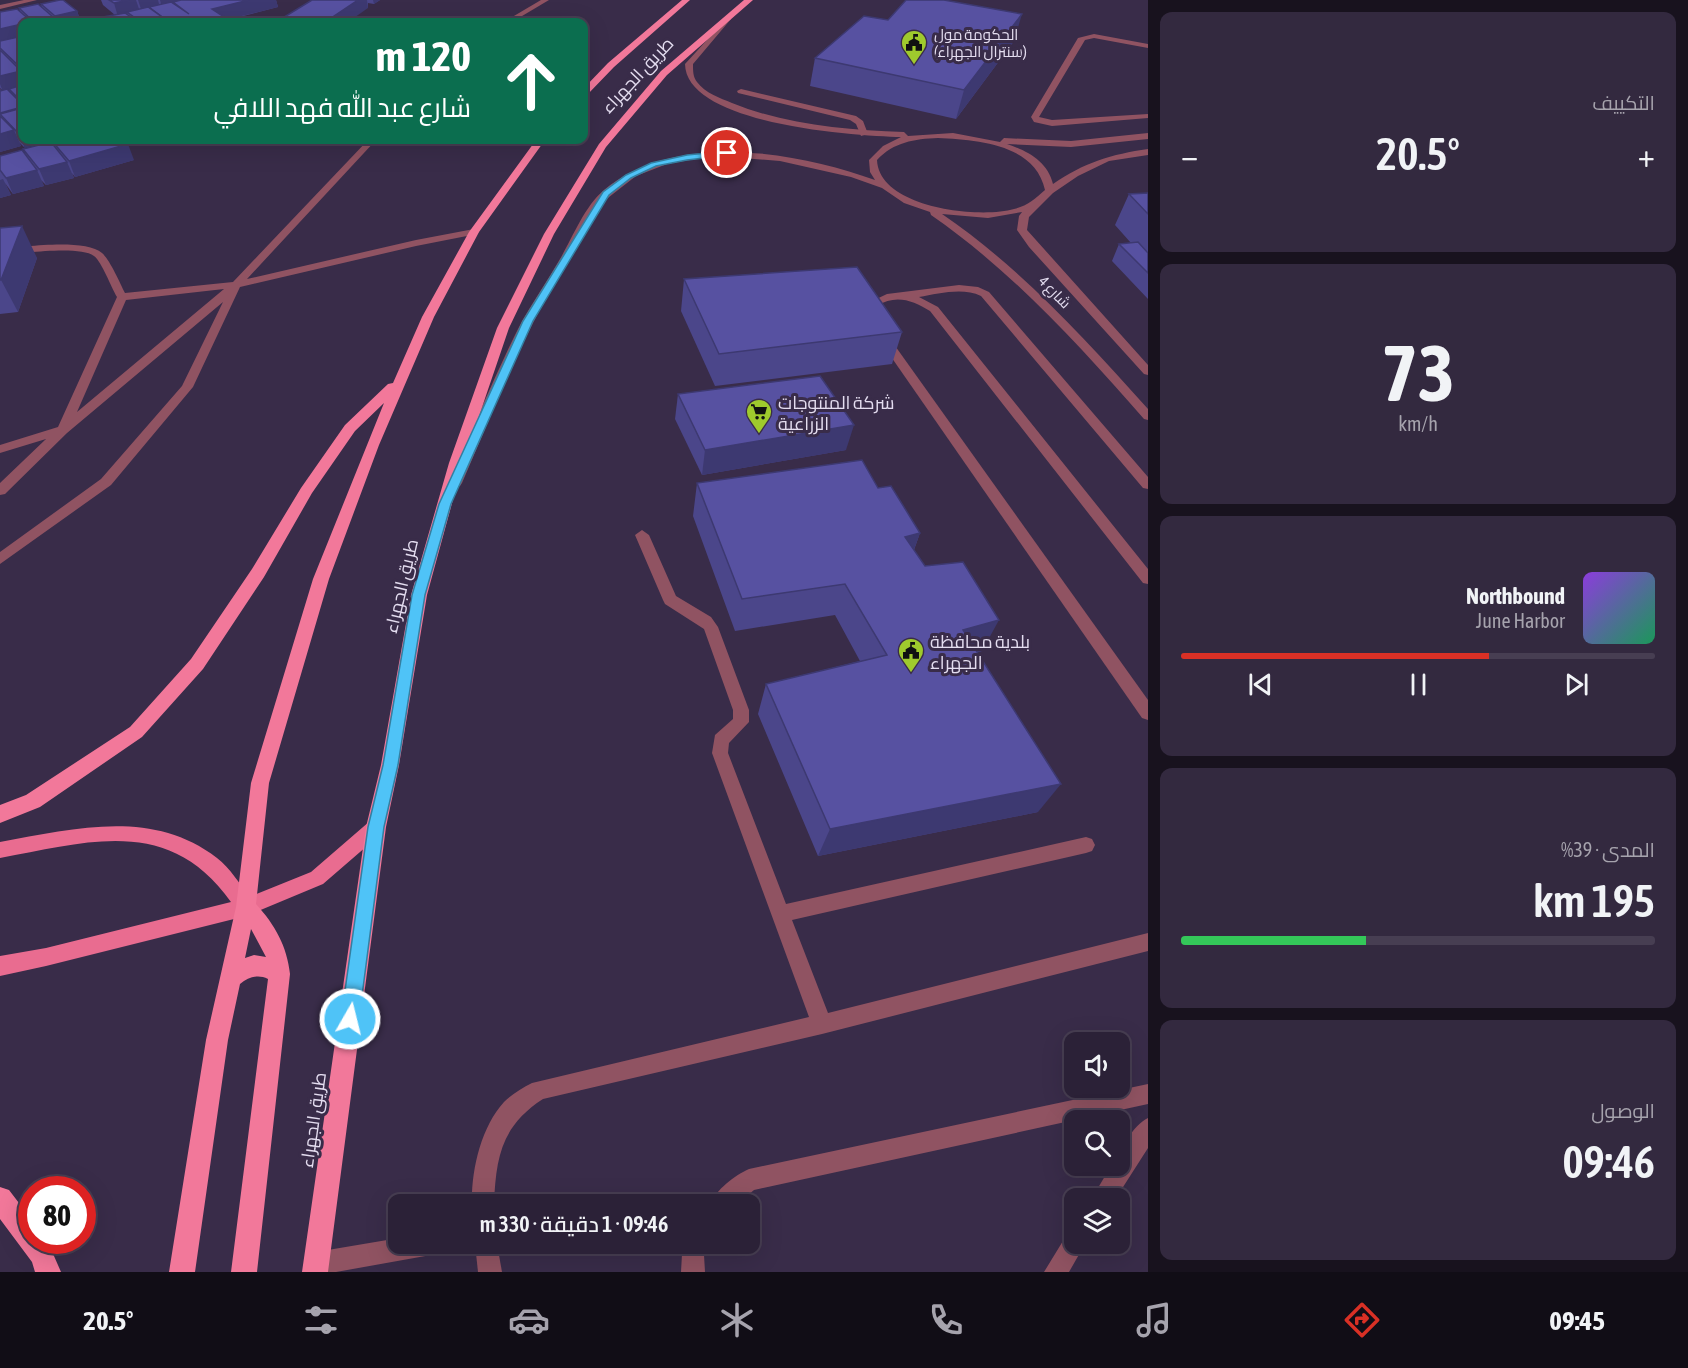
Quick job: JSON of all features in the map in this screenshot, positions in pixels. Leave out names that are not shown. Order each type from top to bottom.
[{"type":"highway","name":"طريق الجهراء","points":[[588,89],[610,65],[686,0]]},
{"type":"highway","name":"طريق الجهراء","points":[[315,1268],[376,827],[390,765],[419,595],[456,463],[503,328],[549,234],[602,146],[664,74],[749,0]]},
{"type":"highway","points":[[182,1272],[217,1040],[246,907],[260,783],[321,579],[372,445],[428,317],[474,232],[537,144]]},
{"type":"highway","points":[[0,814],[33,801],[136,732],[197,664],[258,573],[306,491],[350,428],[400,380]]},
{"type":"highway","points":[[244,1272],[279,974],[278,958],[273,942],[266,929],[246,907]]},
{"type":"highway","points":[[230,978],[239,970],[261,965],[279,974]]},
{"type":"highway","points":[[0,1199],[42,1255],[48,1272]]},
{"type":"main road","points":[[0,966],[46,957],[246,907],[317,878],[376,827]]},
{"type":"main road","points":[[0,850],[98,834],[146,833],[192,850],[213,866],[246,907]]},
{"type":"street","points":[[0,7],[34,0]]},
{"type":"street","points":[[515,18],[546,0]]},
{"type":"street","points":[[729,18],[689,64],[693,84],[709,96],[750,113],[787,124],[864,134],[938,135],[1055,144],[1148,136]]},
{"type":"street","points":[[1148,46],[1094,36],[1082,38],[1035,117],[1036,120],[1052,123],[1148,116]]},
{"type":"street","points":[[741,91],[853,118],[860,123],[864,134]]},
{"type":"street","points":[[884,186],[874,173],[873,160],[881,149],[919,136]]},
{"type":"street","points":[[977,138],[1024,154],[1041,166],[1050,178],[1050,191]]},
{"type":"street","points":[[0,491],[63,430],[236,285],[368,144]]},
{"type":"street","name":"شارع 4","points":[[1148,152],[1121,154],[1095,161],[1081,168],[1050,191],[1024,216],[1022,230],[1148,372]]},
{"type":"street","points":[[445,504],[528,321],[606,194],[628,177],[654,165],[687,157],[727,153],[814,165],[861,177],[924,206],[955,213],[988,216],[1016,212],[1038,204]]},
{"type":"street","name":"شارع 4","points":[[924,206],[968,234],[1013,271],[1148,416]]},
{"type":"street","points":[[122,297],[236,285],[416,243],[474,232]]},
{"type":"street","points":[[0,252],[77,249],[94,251],[99,255],[122,297]]},
{"type":"street","points":[[0,559],[106,482],[187,387],[236,285]]},
{"type":"street","points":[[1148,485],[981,291],[967,288],[882,298],[872,305],[869,312],[873,322],[1148,713]]},
{"type":"street","points":[[900,296],[925,302],[934,309],[1148,579]]},
{"type":"street","points":[[0,449],[63,430],[122,297]]},
{"type":"street","points":[[642,535],[670,600],[706,621],[711,627],[742,716],[741,722],[721,740],[720,753],[822,1024]]},
{"type":"street","points":[[781,914],[1086,845]]},
{"type":"street","points":[[483,1194],[483,1186],[497,1135],[512,1109],[539,1090],[822,1024],[1148,942]]},
{"type":"street","points":[[733,1194],[749,1180],[1148,1094]]},
{"type":"street","points":[[1110,1188],[1148,1129]]},
{"type":"street","points":[[315,1268],[388,1253]]},
{"type":"street","points":[[487,1254],[490,1272]]},
{"type":"street","points":[[693,1254],[693,1272]]},
{"type":"street","points":[[1056,1272],[1068,1254]]},
{"type":"building","points":[[60,0],[77,11],[55,16],[41,4]]},
{"type":"building","points":[[109,0],[129,0],[114,3]]},
{"type":"building","points":[[249,0],[212,9],[226,18],[164,18],[149,7],[171,2],[189,14],[173,2]]},
{"type":"building","points":[[312,0],[358,0],[331,18],[283,18]]},
{"type":"building","points":[[906,0],[944,0],[1022,14],[964,90],[815,58],[864,16],[888,20]]},
{"type":"building","points":[[38,4],[53,17],[30,18],[19,8]]},
{"type":"building","points":[[148,7],[163,18],[135,18],[127,12]]},
{"type":"building","points":[[17,9],[27,18],[18,18],[18,25],[0,29],[0,12]]},
{"type":"building","points":[[125,13],[132,18],[104,18]]},
{"type":"building","points":[[18,37],[18,65],[0,48],[0,41]]},
{"type":"building","points":[[0,50],[18,68],[18,72],[0,76]]},
{"type":"building","points":[[18,86],[18,98],[9,89]]},
{"type":"building","points":[[7,89],[18,100],[18,108],[0,113],[0,91]]},
{"type":"building","points":[[18,109],[18,133],[0,114]]},
{"type":"building","points":[[0,116],[14,130],[0,134]]},
{"type":"building","points":[[53,144],[67,162],[39,169],[23,149]]},
{"type":"building","points":[[55,144],[128,144],[69,161]]},
{"type":"building","points":[[22,150],[37,170],[6,178],[0,170],[0,156]]},
{"type":"building","points":[[1148,193],[1148,214],[1129,194]]},
{"type":"building","points":[[22,226],[1,280],[0,280],[0,228]]},
{"type":"building","points":[[1138,242],[1148,253],[1148,273],[1119,244]]},
{"type":"building","points":[[857,267],[902,332],[719,354],[684,279]]},
{"type":"building","points":[[820,376],[854,425],[705,450],[678,394]]},
{"type":"building","name":"بلدية محافظة الجهراء","points":[[862,460],[878,488],[891,486],[920,533],[905,537],[925,566],[963,562],[999,620],[963,630],[1061,784],[830,829],[766,684],[887,655],[845,584],[742,599],[697,483]]},
{"type":"place","name":"الحكومة مول (سنترال الجهراء)","points":[[914,66]]},
{"type":"place","name":"شركة المنتوجات الزراعية","points":[[759,435]]},
{"type":"place","name":"بلدية محافظة الجهراء","points":[[911,674]]},
{"type":"route","points":[[350,1019],[376,827],[390,765],[419,595],[445,504],[528,321],[606,194],[628,177],[654,165],[687,157],[727,153]]}]
